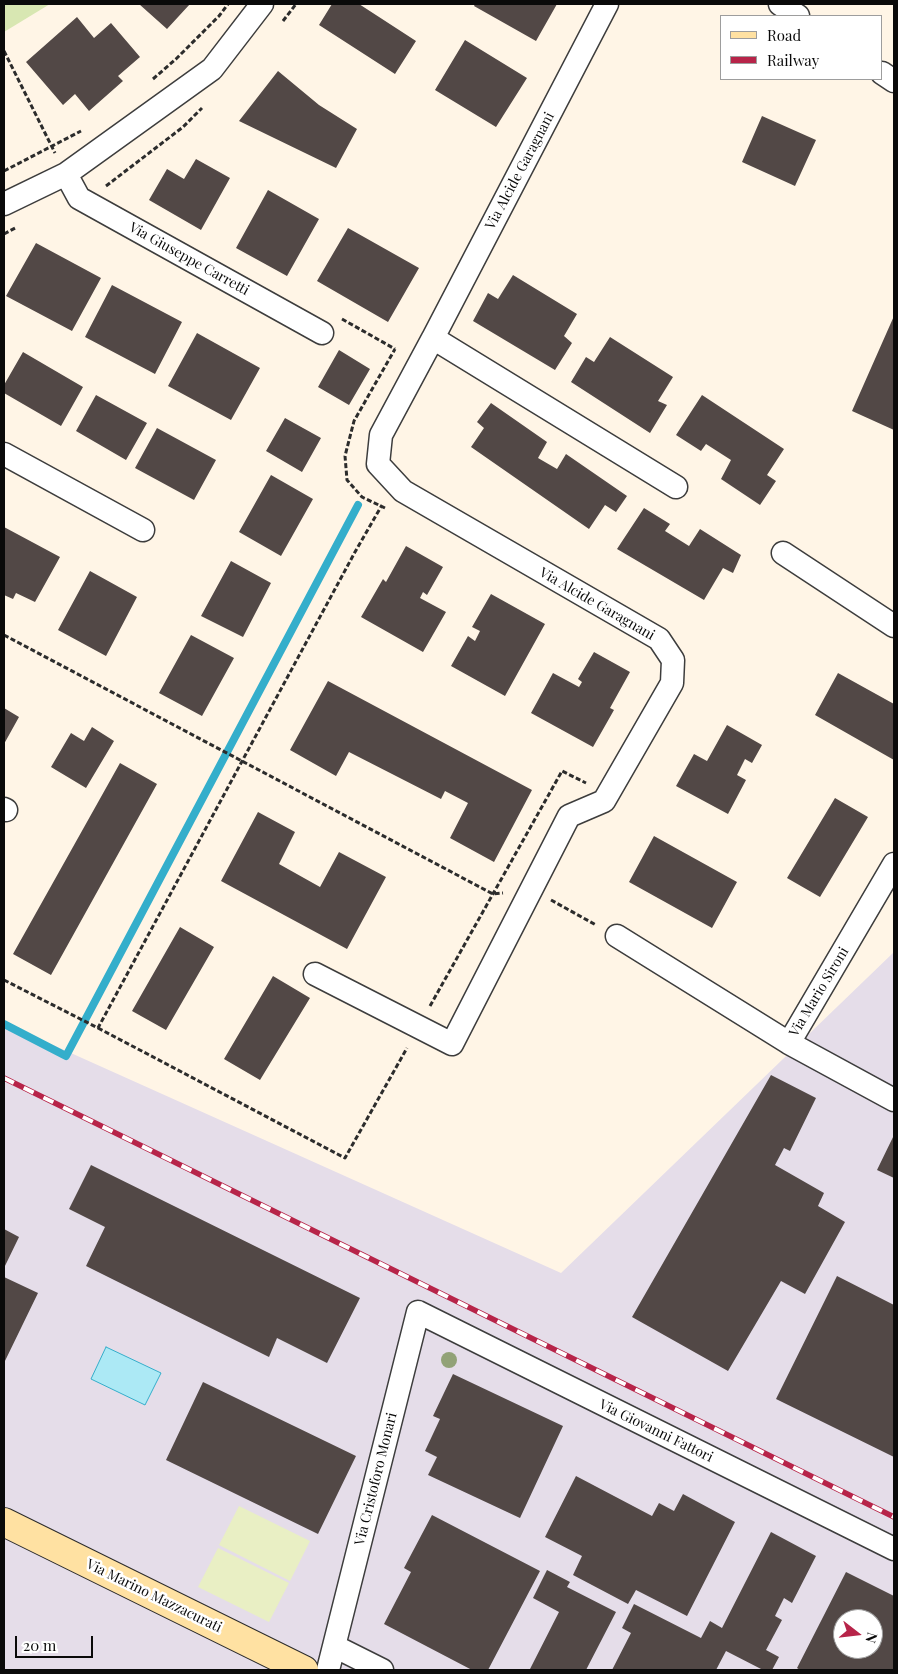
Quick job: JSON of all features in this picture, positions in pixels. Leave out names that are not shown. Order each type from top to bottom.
[{"type":"street","points":[[4,204],[66,174],[212,68],[262,4]]},
{"type":"street","name":"Via Alcide Garagnani","points":[[419,1027],[452,1044],[569,816],[604,801],[672,683],[674,660],[659,639],[402,491],[378,464],[380,435],[433,338],[607,4]]},
{"type":"street","points":[[780,4],[796,15]]},
{"type":"street","points":[[883,74],[894,81]]},
{"type":"street","name":"Via Giuseppe Carretti","points":[[66,174],[79,198],[322,333]]},
{"type":"street","points":[[433,338],[676,487]]},
{"type":"street","points":[[4,454],[143,530]]},
{"type":"street","points":[[783,553],[894,626]]},
{"type":"street","name":"Via Mario Sironi","points":[[894,864],[789,1043],[894,1100]]},
{"type":"street","points":[[616,936],[789,1043]]},
{"type":"street","points":[[315,974],[419,1027]]},
{"type":"street","name":"Via Giovanni Fattori","points":[[418,1312],[894,1549]]},
{"type":"street","name":"Via Cristoforo Monari","points":[[328,1670],[418,1312]]},
{"type":"street","name":"Via Marino Mazzacurati","points":[[4,1522],[304,1670]]},
{"type":"street","points":[[334,1646],[382,1670]]},
{"type":"path","points":[[147,84],[176,59],[219,16],[228,4]]},
{"type":"path","points":[[4,51],[66,174]]},
{"type":"path","points":[[4,170],[83,130]]},
{"type":"path","points":[[390,511],[362,497],[347,480],[344,456],[354,421],[395,349]]},
{"type":"path","points":[[98,1028],[355,552],[395,483]]},
{"type":"path","points":[[4,636],[493,894],[532,890],[616,936]]},
{"type":"path","points":[[4,980],[345,1158],[562,771],[592,786]]},
{"type":"shaded area","points":[[894,952],[894,1670],[4,1670],[4,1023],[561,1273]]},
{"type":"green space","points":[[4,4],[50,4],[4,32]]},
{"type":"green space","points":[[239,1506],[310,1541],[290,1581],[219,1545]]},
{"type":"green space","points":[[218,1548],[289,1583],[269,1622],[198,1587]]},
{"type":"water","points":[[106,1347],[161,1373],[145,1405],[91,1379]]},
{"type":"building","points":[[139,4],[190,4],[167,29]]},
{"type":"building","points":[[332,4],[359,4],[416,41],[395,74],[319,25]]},
{"type":"building","points":[[475,4],[557,4],[536,41],[474,6]]},
{"type":"building","points":[[77,17],[94,38],[111,23],[140,57],[118,76],[123,81],[89,111],[75,94],[63,105],[26,62]]},
{"type":"building","points":[[465,40],[527,78],[496,127],[435,90]]},
{"type":"building","points":[[278,71],[319,105],[357,129],[336,168],[239,121]]},
{"type":"building","points":[[762,116],[816,140],[795,186],[742,162]]},
{"type":"building","points":[[196,159],[230,178],[201,230],[149,200],[167,169],[184,179]]},
{"type":"building","points":[[268,190],[319,219],[287,276],[236,248]]},
{"type":"building","points":[[348,228],[419,268],[388,322],[317,281]]},
{"type":"building","points":[[36,243],[101,278],[72,331],[6,296]]},
{"type":"building","points":[[513,275],[577,314],[564,336],[572,343],[555,370],[473,321],[488,293],[498,299]]},
{"type":"building","points":[[112,285],[182,322],[155,374],[85,337]]},
{"type":"building","points":[[894,316],[894,430],[852,411]]},
{"type":"building","points":[[197,333],[260,368],[231,420],[168,386]]},
{"type":"building","points":[[610,337],[673,377],[658,401],[667,405],[650,433],[571,382],[586,357],[594,362]]},
{"type":"building","points":[[339,350],[370,369],[349,405],[318,387]]},
{"type":"building","points":[[23,352],[83,387],[61,426],[4,393],[4,385]]},
{"type":"building","points":[[96,395],[147,423],[126,460],[76,431]]},
{"type":"building","points":[[702,395],[784,449],[767,475],[776,481],[760,505],[721,479],[731,460],[706,444],[701,451],[676,435]]},
{"type":"building","points":[[491,403],[547,442],[538,458],[557,469],[566,454],[627,496],[616,512],[605,505],[589,529],[471,447],[484,428],[477,422]]},
{"type":"building","points":[[285,418],[321,438],[302,472],[266,451]]},
{"type":"building","points":[[157,428],[216,460],[194,500],[135,468]]},
{"type":"building","points":[[271,475],[313,499],[281,556],[239,532]]},
{"type":"building","points":[[644,508],[670,524],[665,531],[689,546],[700,529],[741,555],[733,573],[723,568],[704,600],[617,549]]},
{"type":"building","points":[[4,527],[60,557],[35,602],[16,593],[13,599],[4,595]]},
{"type":"building","points":[[406,546],[443,567],[427,595],[423,592],[420,598],[446,612],[423,652],[361,617],[383,579],[386,582]]},
{"type":"building","points":[[231,561],[271,583],[243,637],[201,616]]},
{"type":"building","points":[[90,571],[137,597],[106,656],[58,630]]},
{"type":"building","points":[[491,594],[545,624],[505,696],[451,666],[468,636],[475,641],[480,631],[472,627]]},
{"type":"building","points":[[191,635],[234,658],[202,716],[159,693]]},
{"type":"building","points":[[594,652],[630,672],[610,708],[614,710],[593,747],[531,713],[553,673],[579,687],[582,682],[578,679]]},
{"type":"building","points":[[838,673],[894,704],[894,760],[815,715]]},
{"type":"building","points":[[328,681],[532,790],[494,862],[450,838],[468,803],[445,791],[441,799],[349,752],[336,776],[290,750]]},
{"type":"building","points":[[4,708],[19,717],[4,744]]},
{"type":"building","points":[[727,725],[762,745],[752,763],[745,759],[737,775],[746,780],[728,814],[676,786],[694,754],[707,761]]},
{"type":"building","points":[[92,727],[114,741],[86,788],[51,767],[71,733],[84,741]]},
{"type":"building","points":[[120,763],[157,784],[51,975],[13,954]]},
{"type":"building","points":[[835,798],[868,817],[820,897],[787,878]]},
{"type":"building","points":[[258,812],[295,832],[279,864],[320,887],[339,852],[386,877],[347,949],[221,881]]},
{"type":"building","points":[[654,836],[737,882],[712,928],[629,882]]},
{"type":"building","points":[[180,927],[214,947],[166,1030],[132,1011]]},
{"type":"building","points":[[273,976],[310,998],[260,1080],[224,1059]]},
{"type":"building","points":[[771,1075],[816,1098],[790,1151],[784,1148],[775,1165],[824,1193],[818,1206],[845,1222],[805,1294],[781,1281],[728,1371],[632,1317]]},
{"type":"building","points":[[894,1135],[894,1178],[877,1170]]},
{"type":"building","points":[[91,1165],[360,1298],[327,1363],[277,1338],[269,1357],[86,1266],[105,1227],[69,1209]]},
{"type":"building","points":[[4,1229],[19,1237],[4,1268]]},
{"type":"building","points":[[837,1276],[894,1305],[894,1457],[776,1399]]},
{"type":"building","points":[[4,1277],[38,1293],[4,1363]]},
{"type":"building","points":[[453,1374],[563,1426],[520,1518],[428,1475],[437,1457],[425,1451],[440,1419],[433,1416]]},
{"type":"building","points":[[203,1382],[356,1456],[318,1534],[166,1460]]},
{"type":"building","points":[[576,1476],[652,1516],[659,1503],[674,1511],[683,1494],[735,1522],[687,1616],[636,1590],[628,1604],[573,1575],[582,1556],[545,1537]]},
{"type":"building","points":[[432,1515],[540,1571],[488,1670],[472,1670],[384,1624],[411,1572],[404,1568]]},
{"type":"building","points":[[771,1532],[816,1556],[792,1603],[784,1598],[775,1616],[782,1620],[766,1650],[779,1657],[772,1670],[763,1670],[726,1651],[716,1670],[612,1670],[631,1633],[622,1628],[634,1604],[701,1638],[710,1621],[722,1628]]},
{"type":"building","points":[[547,1570],[570,1582],[567,1587],[616,1612],[586,1670],[530,1669],[559,1612],[533,1598]]},
{"type":"building","points":[[846,1572],[894,1596],[894,1670],[800,1670],[797,1668]]},
{"type":"waterway","points":[[4,1024],[66,1056],[358,505]]},
{"type":"railway","points":[[4,1078],[894,1517]]}]
